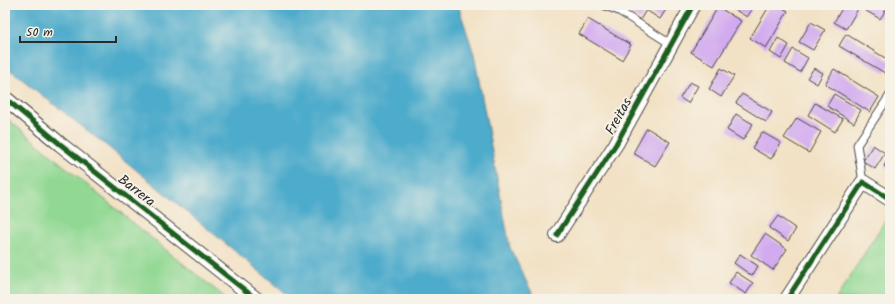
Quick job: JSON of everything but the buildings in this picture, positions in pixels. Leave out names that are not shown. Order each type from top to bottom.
[{"type":"street","name":"Freitas","points":[[557,235],[616,144],[693,5]]},
{"type":"street","name":"Barrera","points":[[5,98],[60,144],[256,299]]},
{"type":"street","points":[[787,299],[863,182],[890,199]]},
{"type":"lane","points":[[603,5],[619,11],[672,45]]},
{"type":"lane","points":[[863,182],[857,145],[890,96]]},
{"type":"green space","points":[[5,117],[161,246],[227,299],[5,299]]},
{"type":"green space","points":[[888,216],[890,217],[890,299],[836,299]]},
{"type":"water","points":[[5,5],[458,5],[474,54],[510,248],[535,299],[293,299],[107,146],[5,66]]},
{"type":"cycle path","points":[[557,235],[616,144],[693,5]]},
{"type":"cycle path","points":[[5,98],[60,144],[256,299]]},
{"type":"cycle path","points":[[787,299],[863,182],[890,199]]}]
